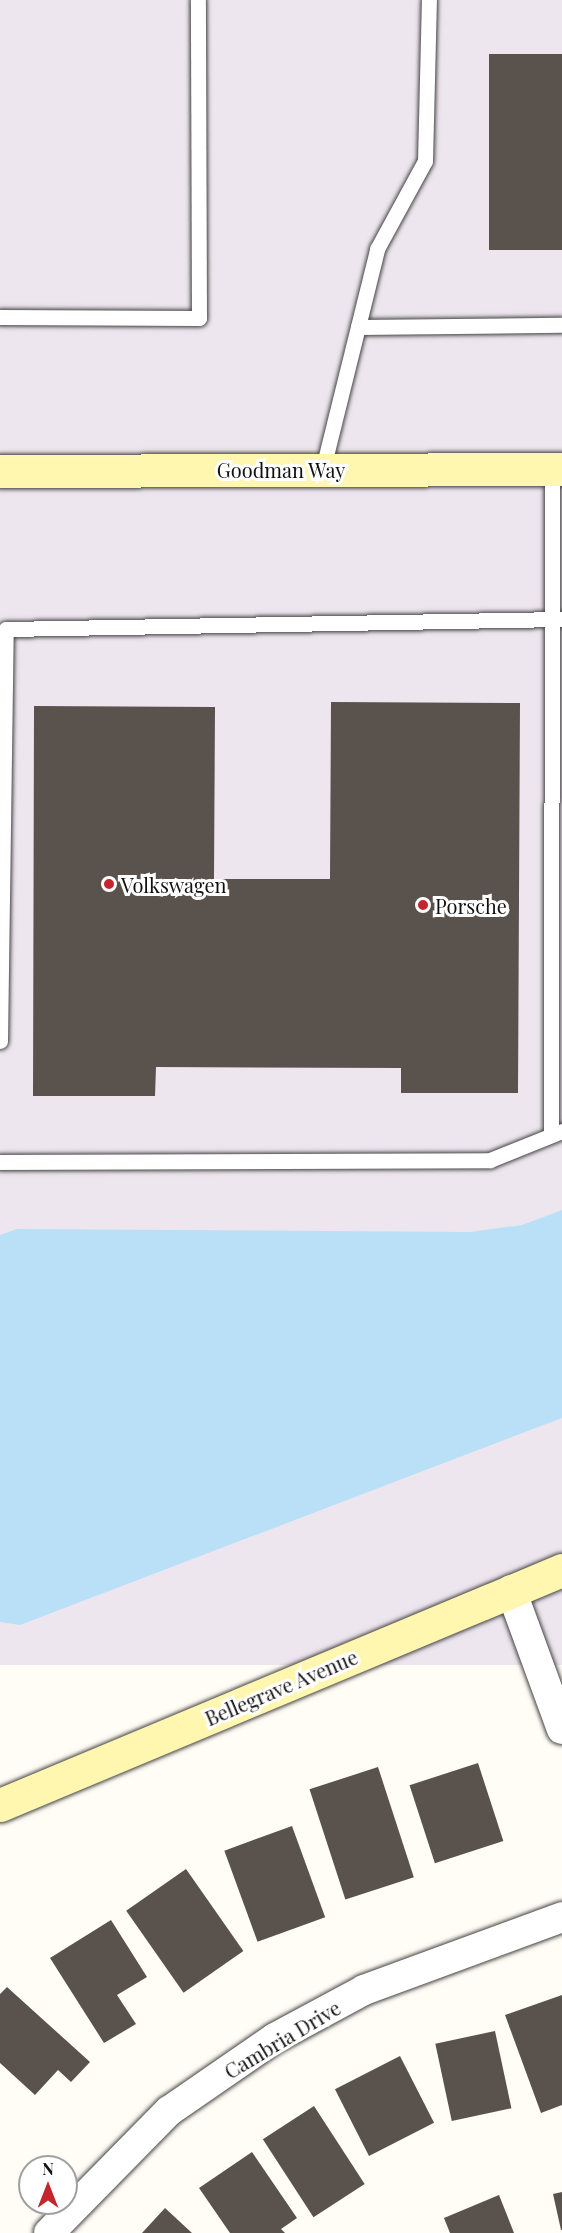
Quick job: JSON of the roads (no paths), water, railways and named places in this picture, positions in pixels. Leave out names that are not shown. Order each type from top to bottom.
[{"type":"main road","name":"Goodman Way","points":[[0,471],[323,468],[557,469]]},
{"type":"main road","name":"Bellegrave Avenue","points":[[0,1805],[562,1570]]},
{"type":"street","points":[[510,1590],[562,1729]]},
{"type":"street","name":"Cambria Drive","points":[[49,2233],[169,2111],[275,2038],[364,1990],[562,1917]]},
{"type":"lane","points":[[0,316],[199,318],[198,0]]},
{"type":"lane","points":[[323,468],[377,249],[426,161],[429,0]]},
{"type":"lane","points":[[358,327],[562,325]]},
{"type":"lane","points":[[0,1162],[490,1160],[557,1133],[557,469]]},
{"type":"lane","points":[[0,1041],[6,629],[557,620]]},
{"type":"water","points":[[562,1210],[562,1418],[20,1625],[0,1622],[0,1235],[17,1229],[470,1232],[522,1225]]},
{"type":"place","name":"Volkswagen","points":[[109,884]]},
{"type":"place","name":"Porsche","points":[[423,905]]}]
